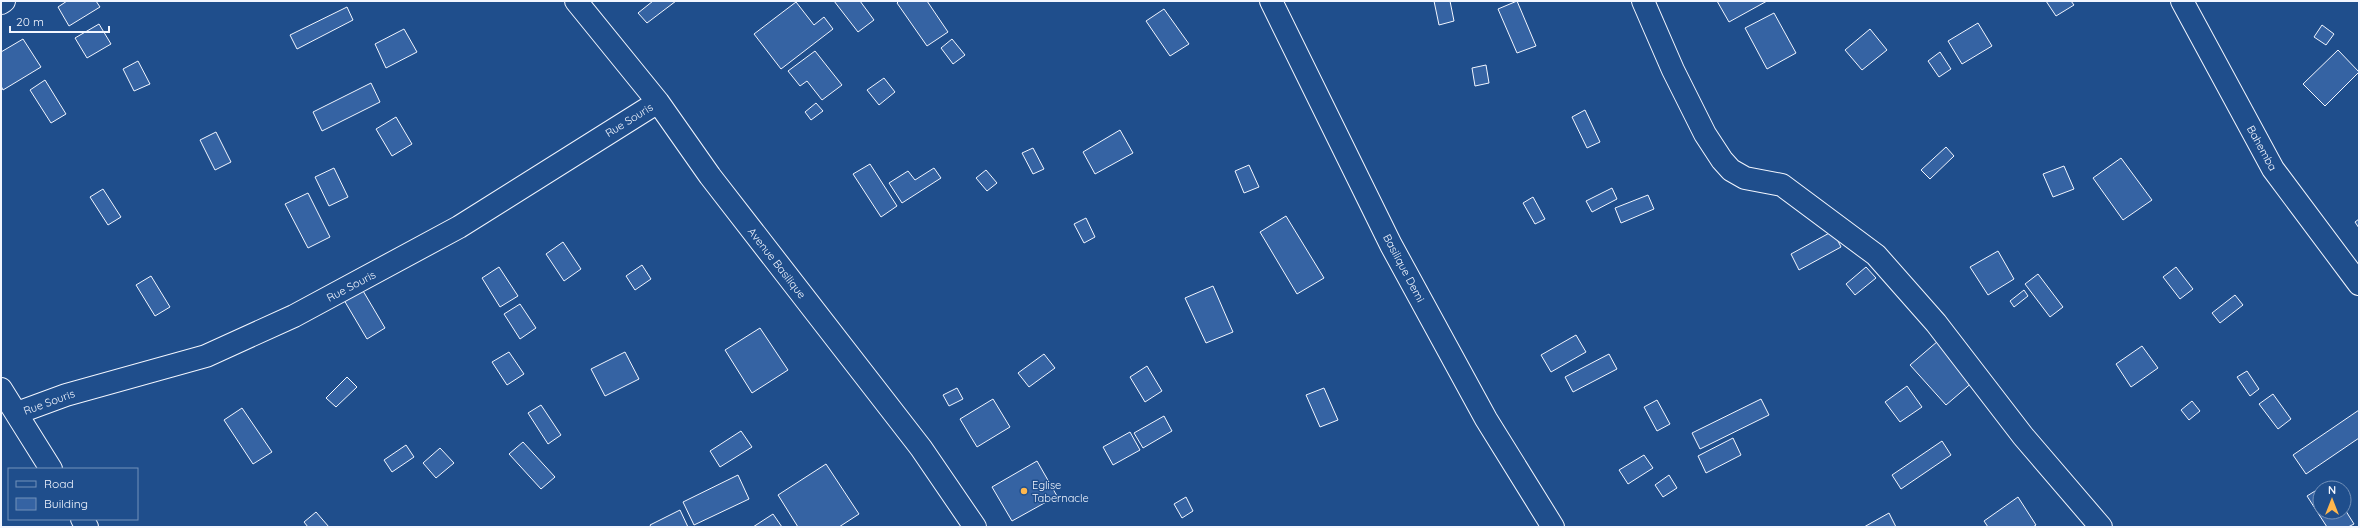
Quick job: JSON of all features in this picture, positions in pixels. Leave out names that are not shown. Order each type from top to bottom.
[{"type":"street","name":"Avenue Basilique","points":[[576,1],[658,102],[715,182],[921,448],[975,527]]},
{"type":"street","name":"Basilique Demi","points":[[1272,1],[1395,252],[1486,419],[1553,527]]},
{"type":"street","points":[[1643,1],[1673,70],[1704,134],[1722,160],[1731,170],[1745,178],[1782,184],[1876,256],[1936,323],[2023,436],[2101,527]]},
{"type":"street","name":"Bahemba","points":[[2182,1],[2273,169],[2359,284]]},
{"type":"street","name":"Rue Souris","points":[[17,413],[66,395],[206,356],[294,316],[459,227],[658,102]]},
{"type":"street","points":[[1,389],[50,468]]},
{"type":"building","points":[[67,1],[96,1],[100,7],[69,26],[58,7]]},
{"type":"building","points":[[653,1],[676,1],[647,23],[638,13]]},
{"type":"building","points":[[834,1],[860,1],[874,20],[858,32]]},
{"type":"building","points":[[899,1],[927,1],[948,32],[927,46],[897,3]]},
{"type":"building","points":[[1434,1],[1450,1],[1454,21],[1439,25]]},
{"type":"building","points":[[1517,1],[1536,46],[1517,53],[1498,9]]},
{"type":"building","points":[[1717,1],[1767,1],[1729,22]]},
{"type":"building","points":[[2046,1],[2071,1],[2074,5],[2056,16]]},
{"type":"building","points":[[796,2],[814,25],[824,17],[833,29],[781,69],[754,34]]},
{"type":"building","points":[[347,7],[353,20],[297,49],[290,35]]},
{"type":"building","points":[[1164,9],[1189,44],[1170,56],[1146,21]]},
{"type":"building","points":[[1774,13],[1796,53],[1767,69],[1745,28]]},
{"type":"building","points":[[1978,23],[1992,46],[1962,64],[1948,41]]},
{"type":"building","points":[[99,24],[111,44],[87,58],[75,38]]},
{"type":"building","points":[[2322,25],[2334,34],[2326,45],[2314,37]]},
{"type":"building","points":[[404,29],[417,52],[386,68],[375,44]]},
{"type":"building","points":[[1870,29],[1887,50],[1862,70],[1845,50]]},
{"type":"building","points":[[23,39],[41,67],[3,90],[1,86],[1,52]]},
{"type":"building","points":[[952,39],[965,55],[953,64],[941,48]]},
{"type":"building","points":[[2338,50],[2359,72],[2325,106],[2303,84]]},
{"type":"building","points":[[815,51],[842,85],[822,100],[807,81],[800,86],[788,71]]},
{"type":"building","points":[[1940,52],[1951,69],[1939,77],[1928,61]]},
{"type":"building","points":[[138,61],[150,84],[134,91],[123,69]]},
{"type":"building","points":[[1486,65],[1489,83],[1475,86],[1472,68]]},
{"type":"building","points":[[884,78],[895,92],[879,105],[867,90]]},
{"type":"building","points":[[45,80],[66,114],[51,123],[30,90]]},
{"type":"building","points":[[371,83],[380,102],[322,131],[313,112]]},
{"type":"building","points":[[816,103],[823,111],[811,120],[805,112]]},
{"type":"building","points":[[1585,110],[1600,142],[1587,148],[1572,117]]},
{"type":"building","points":[[396,117],[412,144],[392,156],[376,129]]},
{"type":"building","points":[[1120,130],[1133,153],[1095,174],[1083,152]]},
{"type":"building","points":[[216,132],[231,162],[215,170],[200,140]]},
{"type":"building","points":[[1946,147],[1954,156],[1930,179],[1921,170]]},
{"type":"building","points":[[1033,148],[1044,169],[1033,174],[1022,153]]},
{"type":"building","points":[[2121,158],[2152,200],[2123,220],[2093,178]]},
{"type":"building","points":[[870,164],[897,206],[881,217],[853,174]]},
{"type":"building","points":[[1249,165],[1259,187],[1244,193],[1235,171]]},
{"type":"building","points":[[2064,166],[2074,189],[2053,197],[2043,174]]},
{"type":"building","points":[[334,168],[348,197],[329,206],[315,177]]},
{"type":"building","points":[[934,168],[941,178],[902,203],[889,183],[908,171],[915,180]]},
{"type":"building","points":[[986,170],[997,183],[987,191],[976,178]]},
{"type":"building","points":[[1612,188],[1617,199],[1592,212],[1586,201]]},
{"type":"building","points":[[103,189],[121,217],[108,225],[90,197]]},
{"type":"building","points":[[308,193],[330,237],[308,248],[285,204]]},
{"type":"building","points":[[1648,195],[1654,209],[1621,223],[1615,208]]},
{"type":"building","points":[[1533,197],[1545,219],[1535,224],[1523,203]]},
{"type":"building","points":[[1286,216],[1324,278],[1297,294],[1260,232]]},
{"type":"building","points":[[1086,218],[1095,237],[1084,243],[1074,224]]},
{"type":"building","points":[[2359,219],[2359,228],[2355,222]]},
{"type":"building","points":[[1833,231],[1841,247],[1799,270],[1791,254]]},
{"type":"building","points":[[563,242],[581,269],[564,281],[546,254]]},
{"type":"building","points":[[1998,251],[2014,279],[1988,295],[1970,267]]},
{"type":"building","points":[[642,265],[651,279],[635,290],[626,276]]},
{"type":"building","points":[[499,267],[518,296],[500,307],[482,278]]},
{"type":"building","points":[[1866,267],[1876,278],[1855,295],[1846,284]]},
{"type":"building","points":[[2176,267],[2193,289],[2180,299],[2163,277]]},
{"type":"building","points":[[2038,274],[2063,307],[2050,317],[2025,284]]},
{"type":"building","points":[[151,276],[170,307],[155,316],[136,285]]},
{"type":"building","points":[[359,284],[385,328],[367,339],[341,295]]},
{"type":"building","points":[[1213,286],[1233,332],[1206,343],[1185,298]]},
{"type":"building","points":[[2024,290],[2028,296],[2014,307],[2010,301]]},
{"type":"building","points":[[2235,295],[2243,305],[2220,323],[2212,313]]},
{"type":"building","points":[[520,304],[536,328],[520,339],[504,314]]},
{"type":"building","points":[[760,328],[788,370],[752,393],[725,350]]},
{"type":"building","points":[[1576,335],[1586,352],[1551,372],[1541,355]]},
{"type":"building","points":[[1938,341],[1974,381],[1946,405],[1910,365]]},
{"type":"building","points":[[2142,346],[2158,368],[2131,387],[2116,364]]},
{"type":"building","points":[[509,352],[524,374],[507,385],[492,362]]},
{"type":"building","points":[[625,352],[639,379],[605,396],[591,369]]},
{"type":"building","points":[[1044,354],[1055,368],[1029,387],[1018,373]]},
{"type":"building","points":[[1609,354],[1617,369],[1573,392],[1565,377]]},
{"type":"building","points":[[1147,366],[1162,391],[1145,402],[1130,377]]},
{"type":"building","points":[[2247,371],[2259,389],[2250,396],[2237,377]]},
{"type":"building","points":[[347,377],[357,387],[336,407],[326,398]]},
{"type":"building","points":[[1907,386],[1922,407],[1900,422],[1885,402]]},
{"type":"building","points":[[957,388],[963,399],[949,406],[943,395]]},
{"type":"building","points":[[1324,388],[1338,420],[1320,427],[1306,395]]},
{"type":"building","points":[[2273,394],[2291,419],[2278,429],[2259,404]]},
{"type":"building","points":[[993,399],[1010,427],[977,447],[960,419]]},
{"type":"building","points":[[1761,399],[1769,415],[1700,449],[1692,433]]},
{"type":"building","points":[[1657,400],[1670,424],[1657,431],[1644,407]]},
{"type":"building","points":[[2192,401],[2200,411],[2189,420],[2181,410]]},
{"type":"building","points":[[541,405],[561,435],[548,444],[528,413]]},
{"type":"building","points":[[242,408],[272,452],[253,464],[224,420]]},
{"type":"building","points":[[2359,410],[2359,438],[2306,474],[2293,455]]},
{"type":"building","points":[[1164,416],[1172,431],[1143,448],[1134,433]]},
{"type":"building","points":[[741,431],[752,447],[720,467],[710,451]]},
{"type":"building","points":[[1130,432],[1140,450],[1113,465],[1103,447]]},
{"type":"building","points":[[1733,438],[1741,455],[1706,473],[1698,456]]},
{"type":"building","points":[[1942,441],[1951,455],[1901,489],[1892,475]]},
{"type":"building","points":[[523,442],[555,477],[541,489],[509,454]]},
{"type":"building","points":[[406,445],[414,457],[392,472],[384,460]]},
{"type":"building","points":[[440,448],[454,463],[436,478],[423,463]]},
{"type":"building","points":[[1644,455],[1653,468],[1628,484],[1619,470]]},
{"type":"building","name":"Eglise Tabernacle","points":[[1037,461],[1057,496],[1012,521],[992,487]]},
{"type":"building","points":[[826,464],[859,514],[839,527],[798,527],[778,495]]},
{"type":"building","points":[[738,475],[749,499],[694,525],[683,502]]},
{"type":"building","points":[[1669,475],[1677,488],[1663,497],[1655,485]]},
{"type":"building","points":[[2312,493],[2312,504],[2307,496]]},
{"type":"building","points":[[1186,497],[1193,511],[1182,518],[1174,504]]},
{"type":"building","points":[[2018,497],[2036,525],[2033,527],[1988,527],[1984,521]]},
{"type":"building","points":[[680,510],[688,527],[651,527],[650,525]]},
{"type":"building","points":[[316,512],[329,527],[308,527],[304,522]]},
{"type":"building","points":[[1889,513],[1896,527],[1864,527]]},
{"type":"building","points":[[773,514],[782,527],[753,527]]},
{"type":"building","points":[[2322,520],[2352,520],[2354,524],[2348,527],[2327,527]]},
{"type":"place","name":"Eglise Tabernacle","points":[[1024,491]]}]
